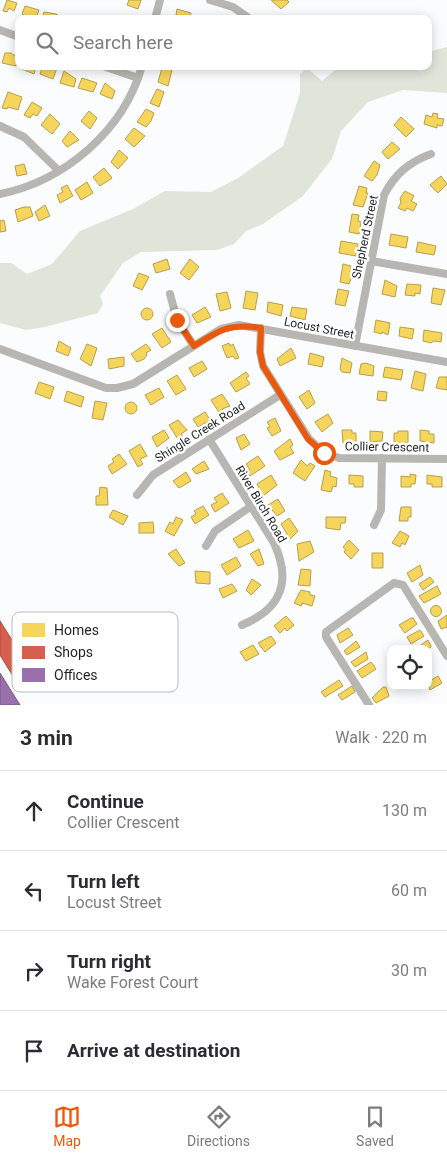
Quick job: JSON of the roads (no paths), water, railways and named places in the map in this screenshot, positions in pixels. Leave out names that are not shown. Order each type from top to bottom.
[{"type":"street","points":[[156,15],[160,0]]},
{"type":"street","points":[[210,0],[233,7],[244,15]]},
{"type":"street","points":[[0,30],[15,36]]},
{"type":"street","points":[[115,70],[138,78]]},
{"type":"street","points":[[0,194],[22,188],[58,170],[82,154],[110,128],[129,100],[141,70]]},
{"type":"street","points":[[0,126],[24,137],[58,170]]},
{"type":"street","name":"Shepherd Street","points":[[355,346],[380,210],[390,185],[410,163],[431,154]]},
{"type":"street","points":[[371,261],[447,274]]},
{"type":"street","points":[[170,294],[177,320],[194,346]]},
{"type":"street","name":"Locust Street","points":[[0,349],[106,388],[117,388],[133,384],[230,326],[261,328],[447,362]]},
{"type":"street","name":"Collier Crescent","points":[[261,328],[260,359],[308,439],[324,453],[339,458],[447,459]]},
{"type":"street","name":"Shingle Creek Road","points":[[137,495],[153,475],[280,395]]},
{"type":"street","name":"River Birch Road","points":[[208,439],[278,552],[282,571],[282,584],[279,594],[270,609],[242,625]]},
{"type":"street","points":[[374,525],[381,510],[382,458]]},
{"type":"street","points":[[206,546],[215,531],[250,507]]},
{"type":"street","points":[[369,705],[326,637],[329,628],[394,583],[403,585],[447,656]]}]
